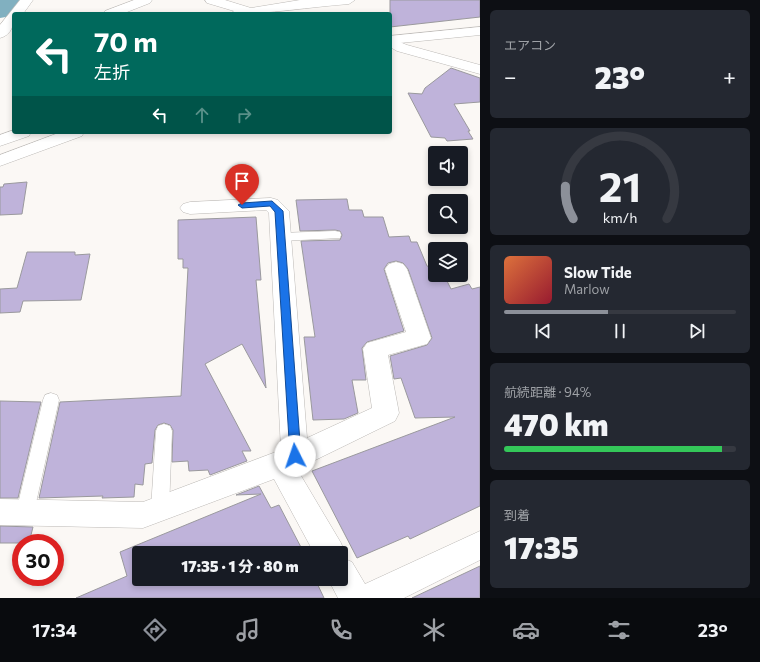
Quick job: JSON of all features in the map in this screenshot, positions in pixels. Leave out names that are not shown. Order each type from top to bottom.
[{"type":"street","points":[[18,12],[27,0]]},
{"type":"street","points":[[115,12],[146,0]]},
{"type":"street","points":[[211,0],[245,12]]},
{"type":"street","points":[[256,12],[349,0]]},
{"type":"street","points":[[5,33],[12,21]]},
{"type":"street","points":[[392,41],[480,31]]},
{"type":"street","points":[[392,42],[402,48],[480,70]]},
{"type":"street","points":[[0,141],[18,134]]},
{"type":"street","points":[[0,162],[71,134]]},
{"type":"street","points":[[190,208],[272,204],[279,211],[288,460],[327,546]]},
{"type":"street","points":[[13,512],[143,515],[288,460],[386,413],[374,349],[419,338],[396,268]]},
{"type":"street","points":[[370,598],[480,545]]},
{"type":"street","points":[[348,586],[355,598]]},
{"type":"lane","points":[[281,237],[335,235]]},
{"type":"lane","points":[[13,512],[51,400]]},
{"type":"lane","points":[[160,509],[164,430]]},
{"type":"building","points":[[390,0],[480,0],[480,17],[392,27],[392,12],[390,12]]},
{"type":"building","points":[[451,68],[480,78],[480,102],[454,104],[473,139],[447,141],[445,138],[431,137],[408,93],[422,94],[425,88]]},
{"type":"building","points":[[27,182],[22,214],[0,215],[0,187],[3,187],[4,184]]},
{"type":"building","points":[[347,199],[349,210],[362,210],[364,217],[383,217],[389,237],[409,236],[411,242],[417,242],[428,266],[428,282],[448,282],[451,289],[469,284],[472,289],[480,287],[480,506],[410,539],[408,536],[357,558],[312,471],[455,417],[415,418],[401,378],[394,379],[390,356],[427,345],[432,338],[408,269],[403,263],[396,261],[388,263],[384,269],[404,331],[367,342],[362,348],[366,380],[352,380],[358,413],[344,419],[313,420],[304,337],[315,337],[301,241],[340,240],[342,235],[340,231],[335,230],[300,231],[296,200]]},
{"type":"building","points":[[256,217],[261,280],[256,280],[266,388],[242,344],[205,364],[251,451],[242,451],[247,461],[210,475],[208,470],[189,471],[188,461],[172,462],[173,430],[170,425],[164,423],[158,425],[155,430],[152,463],[145,464],[143,485],[135,484],[134,497],[102,498],[103,496],[39,498],[60,402],[181,396],[188,268],[183,268],[183,259],[178,259],[178,220]]},
{"type":"building","points":[[27,252],[75,252],[75,255],[90,254],[81,300],[23,301],[20,312],[0,313],[0,289],[17,288]]},
{"type":"building","points":[[0,401],[41,402],[18,498],[0,498]]},
{"type":"building","points":[[259,486],[271,508],[279,505],[300,546],[135,546],[261,494],[236,495]]},
{"type":"building","points":[[0,526],[33,527],[31,534],[12,534],[12,543],[0,543]]},
{"type":"building","points":[[132,547],[132,586],[318,586],[324,598],[76,598],[127,576],[120,552]]},
{"type":"building","points":[[480,566],[480,598],[412,598]]},
{"type":"waterway","points":[[0,9],[8,0]]},
{"type":"route","points":[[242,205],[272,204],[279,211],[295,456]]}]
